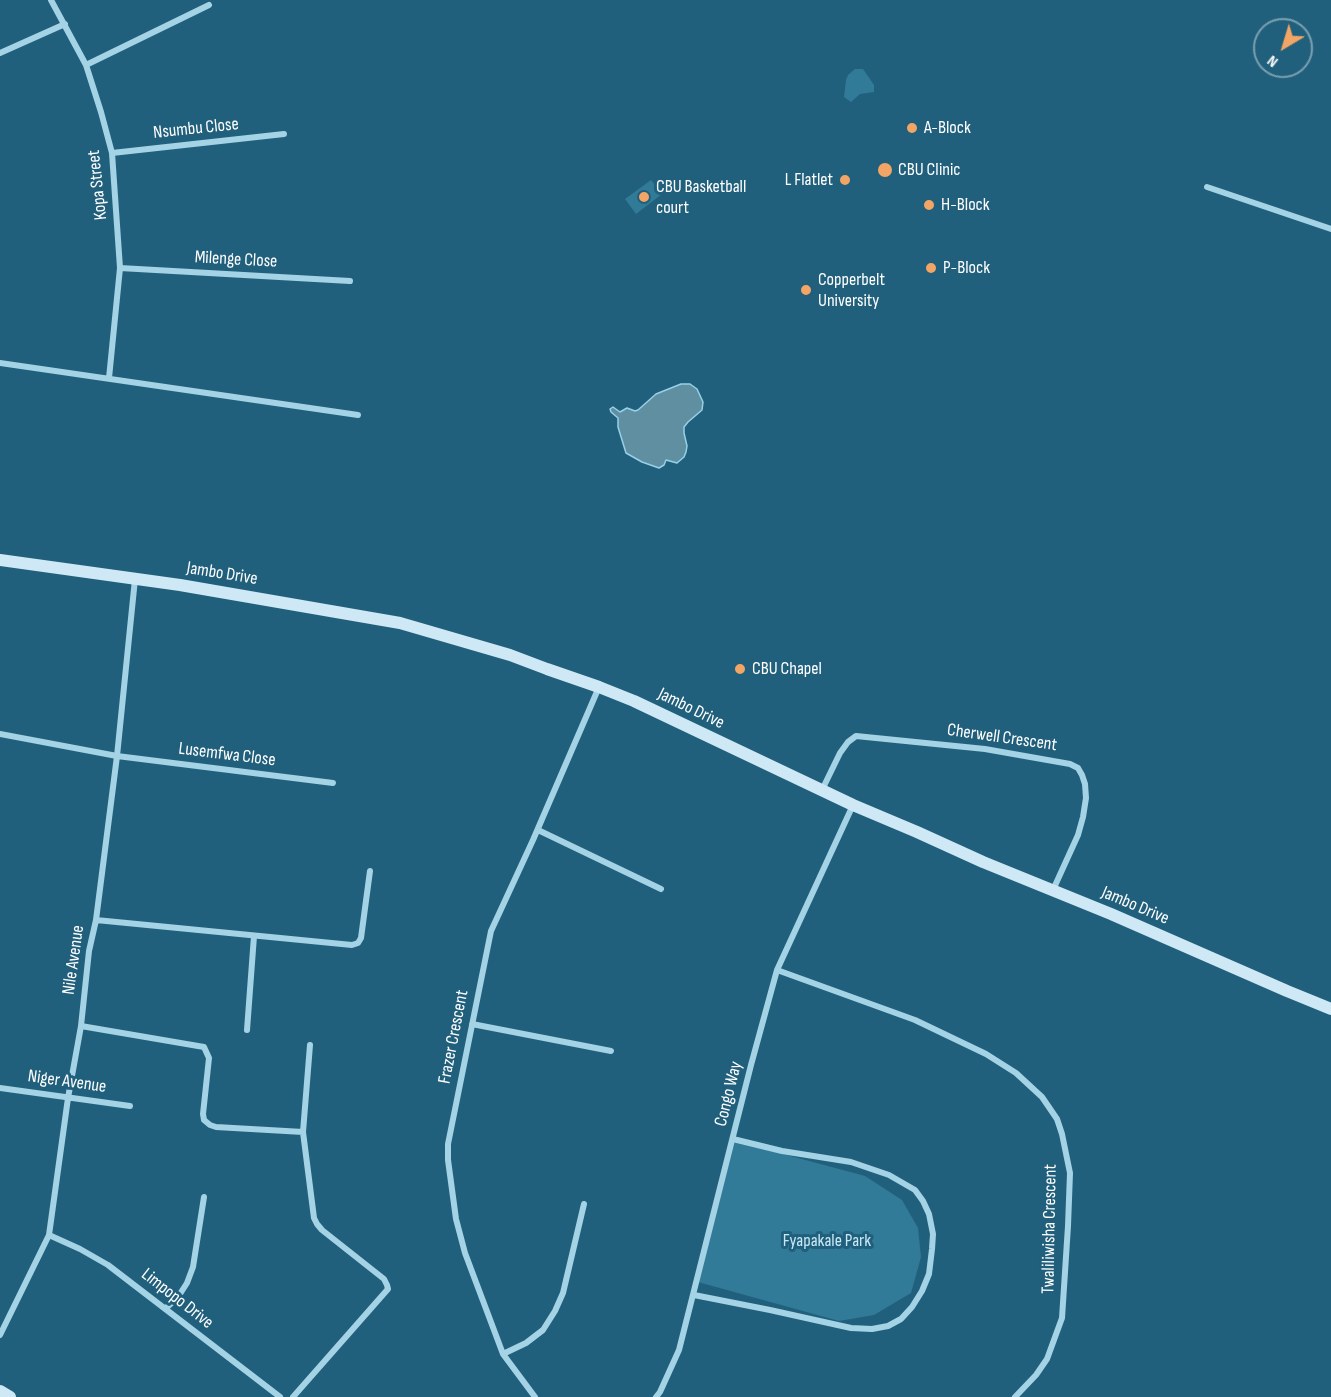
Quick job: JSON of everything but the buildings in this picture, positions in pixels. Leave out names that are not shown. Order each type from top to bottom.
[{"type":"main road","name":"Jambo Drive","points":[[0,560],[332,610],[400,623],[510,655],[634,701],[853,805],[1331,1009]]},
{"type":"main road","points":[[0,1391],[10,1397]]},
{"type":"street","name":"Kopa Street","points":[[51,0],[86,65],[112,153],[120,268],[109,378]]},
{"type":"street","points":[[86,65],[209,5]]},
{"type":"street","points":[[0,53],[65,24]]},
{"type":"street","name":"Nsumbu Close","points":[[112,153],[284,134]]},
{"type":"street","points":[[1207,187],[1331,229]]},
{"type":"street","name":"Milenge Close","points":[[120,268],[350,281]]},
{"type":"street","points":[[0,363],[358,415]]},
{"type":"street","name":"Nile Avenue","points":[[0,1335],[49,1236],[68,1098],[81,1026],[89,951],[96,920],[117,756],[135,579]]},
{"type":"street","name":"Frazer Crescent","points":[[535,1397],[503,1354],[465,1253],[456,1219],[448,1161],[448,1144],[491,931],[599,687]]},
{"type":"street","name":"Lusemfwa Close","points":[[0,734],[117,756],[333,783]]},
{"type":"street","name":"Cherwell Crescent","points":[[822,790],[840,753],[856,736],[985,749],[1071,764],[1078,768],[1082,775],[1086,798],[1078,835],[1052,891]]},
{"type":"street","name":"Congo Way","points":[[658,1395],[679,1350],[777,970],[853,805]]},
{"type":"street","points":[[537,830],[661,889]]},
{"type":"street","points":[[96,920],[352,945],[358,943],[361,938],[370,870]]},
{"type":"street","points":[[247,1030],[255,936]]},
{"type":"street","name":"Twaliliwisha Crescent","points":[[777,970],[915,1020],[986,1054],[1016,1073],[1042,1097],[1057,1119],[1070,1173],[1062,1318],[1047,1359],[1036,1375],[1015,1397]]},
{"type":"street","points":[[472,1024],[611,1050]]},
{"type":"street","points":[[81,1026],[204,1047],[209,1058],[204,1120],[216,1127],[303,1132]]},
{"type":"street","points":[[293,1397],[388,1289],[384,1279],[317,1224],[314,1218],[303,1132],[310,1045]]},
{"type":"street","name":"Niger Avenue","points":[[0,1088],[130,1106]]},
{"type":"street","points":[[694,1295],[851,1328],[872,1329],[888,1326],[901,1319],[922,1291],[929,1274],[933,1234],[929,1214],[915,1190],[889,1174],[851,1162],[782,1151],[733,1139]]},
{"type":"street","points":[[165,1309],[178,1297],[193,1267],[204,1197]]},
{"type":"street","points":[[503,1354],[526,1343],[543,1330],[555,1311],[563,1293],[585,1204]]},
{"type":"street","name":"Limpopo Drive","points":[[49,1236],[108,1265],[280,1397]]},
{"type":"street","points":[[658,1395],[669,1397]]},
{"type":"green space","points":[[855,69],[863,69],[874,85],[874,92],[860,94],[851,102],[844,97],[846,80]]},
{"type":"green space","name":"CBU Basketball court","points":[[651,180],[662,194],[636,214],[625,199]]},
{"type":"green space","name":"Fyapakale Park","points":[[735,1141],[865,1176],[902,1200],[918,1228],[921,1257],[911,1293],[874,1315],[839,1321],[698,1282]]},
{"type":"shaded area","points":[[681,384],[690,384],[697,389],[703,402],[702,410],[684,427],[687,446],[684,457],[677,463],[666,460],[659,468],[626,453],[618,427],[618,418],[610,409],[613,407],[620,412],[627,408],[638,410],[656,394]]},
{"type":"place","name":"A-Block","points":[[912,128]]},
{"type":"place","name":"CBU Clinic","points":[[885,170]]},
{"type":"place","name":"L Flatlet","points":[[845,180]]},
{"type":"place","name":"CBU Basketball court","points":[[644,197]]},
{"type":"place","name":"H-Block","points":[[929,205]]},
{"type":"place","name":"P-Block","points":[[931,268]]},
{"type":"place","name":"Copperbelt University","points":[[806,290]]},
{"type":"place","name":"CBU Chapel","points":[[740,669]]}]
